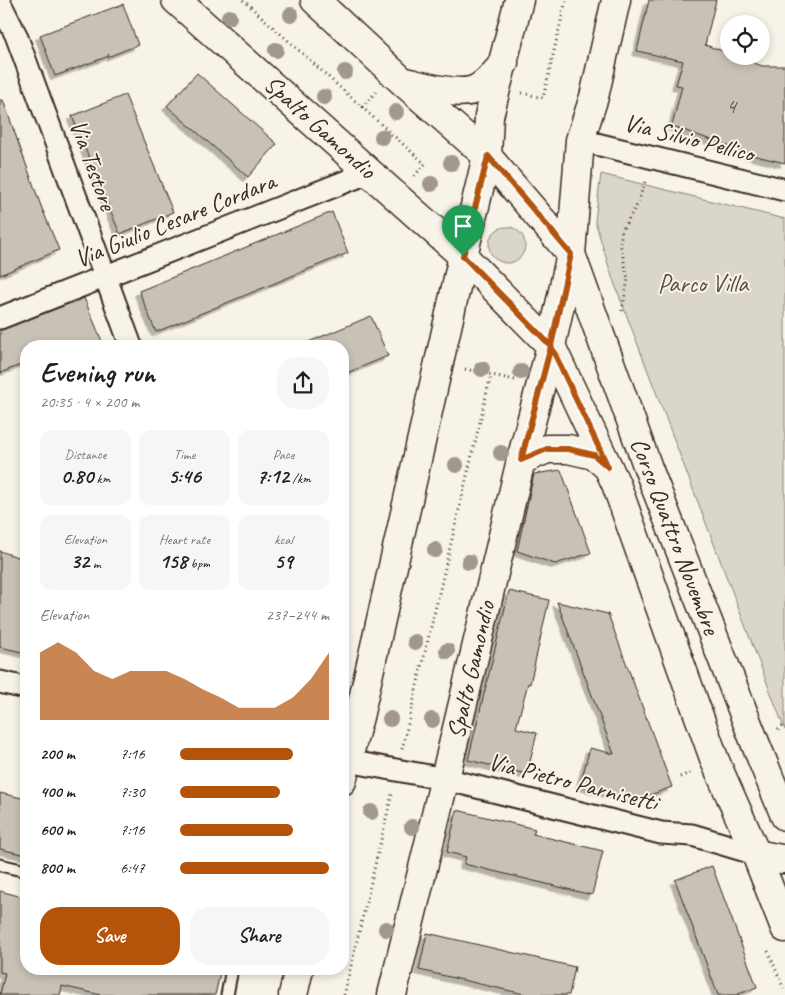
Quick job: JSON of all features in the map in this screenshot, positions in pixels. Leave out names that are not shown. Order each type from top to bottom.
[{"type":"street","name":"Spalto Gamondio","points":[[176,0],[463,256],[551,346]]},
{"type":"street","points":[[315,0],[402,82],[488,156],[571,254]]},
{"type":"street","points":[[349,750],[361,708],[463,256],[488,156],[489,116],[519,0]]},
{"type":"street","name":"Spalto Gamondio","points":[[392,995],[521,460],[551,346],[571,254],[580,140],[594,97],[616,0]]},
{"type":"street","name":"Via Testore","points":[[0,3],[16,35],[129,340]]},
{"type":"street","points":[[402,82],[466,92],[477,89],[490,80],[504,63]]},
{"type":"street","name":"Via Silvio Pellico","points":[[580,140],[785,190]]},
{"type":"street","name":"Via Giulio Cesare Cordara","points":[[0,318],[370,172]]},
{"type":"street","name":"Corso Quattro Novembre","points":[[571,254],[648,468],[785,816]]},
{"type":"street","name":"Corso Quattro Novembre","points":[[551,346],[619,493],[715,761],[756,854],[785,928]]},
{"type":"street","points":[[521,460],[547,449],[568,449],[594,455],[608,467]]},
{"type":"street","points":[[0,682],[20,687]]},
{"type":"street","name":"Via Pietro Parnisetti","points":[[349,767],[397,770],[445,779],[661,832],[692,835],[756,854]]},
{"type":"street","points":[[756,854],[781,859],[785,858]]},
{"type":"street","points":[[293,995],[298,975]]},
{"type":"lane","points":[[0,865],[20,870]]},
{"type":"lane","points":[[226,995],[231,975]]},
{"type":"path","points":[[243,0],[425,164],[414,176]]},
{"type":"path","points":[[543,98],[566,0]]},
{"type":"path","points":[[620,316],[628,279],[620,243],[622,230],[637,205],[646,179]]},
{"type":"path","points":[[349,974],[491,375]]},
{"type":"path","points":[[344,995],[349,975]]},
{"type":"green space","name":"Parco Villa","points":[[601,174],[785,219],[785,730],[612,277],[595,221]]},
{"type":"green space","points":[[507,227],[514,228],[520,232],[524,238],[524,252],[520,258],[514,262],[507,263],[500,262],[494,258],[490,252],[489,245],[490,238],[494,232],[500,228]]},
{"type":"building","points":[[649,0],[716,0],[705,45],[720,50],[720,65],[785,66],[785,163],[756,156],[672,126],[682,86],[676,85],[683,61],[637,51]]},
{"type":"building","points":[[123,4],[138,45],[110,56],[108,54],[109,56],[55,76],[40,35]]},
{"type":"building","points":[[197,73],[277,144],[248,177],[167,106]]},
{"type":"building","points":[[125,95],[173,212],[120,234],[72,116]]},
{"type":"building","points":[[0,100],[3,100],[59,250],[0,275]]},
{"type":"building","points":[[332,212],[348,253],[156,332],[139,291]]},
{"type":"building","points":[[84,298],[102,340],[20,340],[20,365],[0,373],[0,330]]},
{"type":"building","points":[[371,316],[388,356],[349,372],[349,340],[313,340]]},
{"type":"building","points":[[561,470],[591,553],[555,564],[517,551],[534,474]]},
{"type":"building","points":[[0,551],[20,558],[20,652],[0,647]]},
{"type":"building","points":[[509,591],[549,600],[530,684],[528,683],[516,728],[537,733],[527,774],[468,760]]},
{"type":"building","points":[[557,602],[608,614],[672,787],[636,800],[580,785],[590,748],[614,754]]},
{"type":"building","points":[[0,793],[20,798],[20,854],[0,849]]},
{"type":"building","points":[[457,810],[535,829],[533,834],[603,851],[592,895],[464,864],[466,857],[447,852]]},
{"type":"building","points":[[712,866],[757,987],[736,995],[718,995],[675,880]]},
{"type":"building","points":[[0,891],[20,896],[20,975],[220,975],[215,995],[101,995],[62,986],[60,995],[0,995],[5,973],[0,972]]},
{"type":"building","points":[[427,933],[575,967],[569,995],[528,995],[419,970]]},
{"type":"route","points":[[463,256],[488,156],[571,254],[551,346],[608,467],[594,455],[568,449],[547,449],[521,460],[551,346],[463,256]]}]
